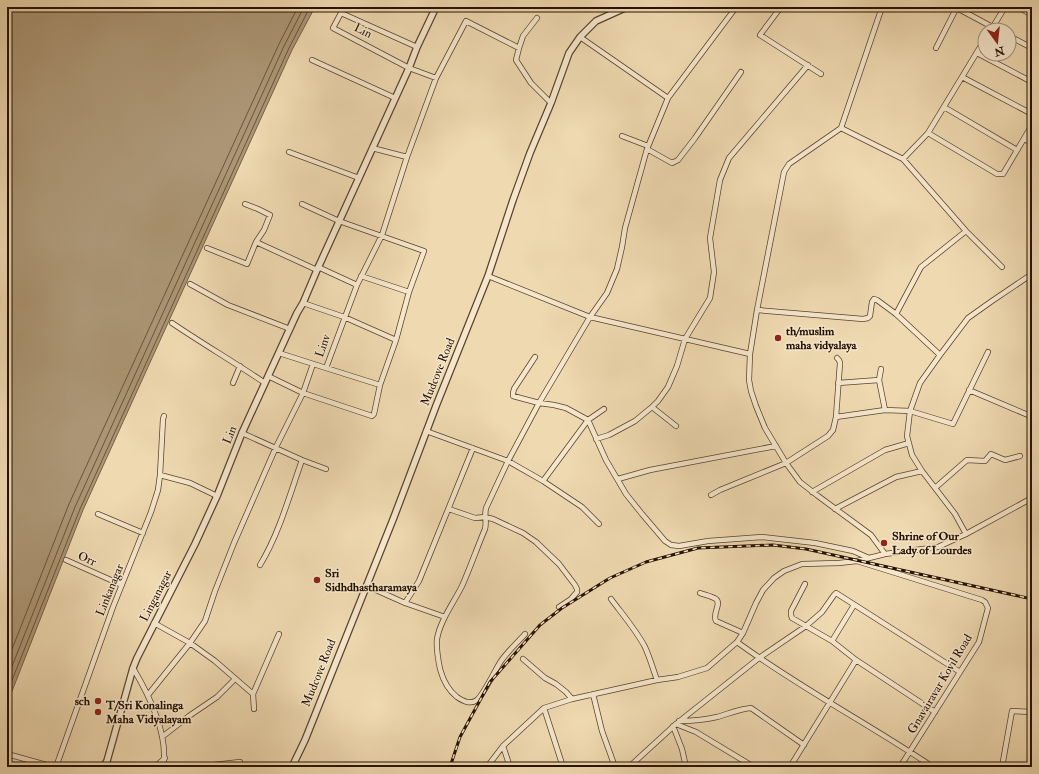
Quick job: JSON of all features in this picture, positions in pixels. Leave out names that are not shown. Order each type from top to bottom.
[{"type":"street","name":"Lin","points":[[217,496],[242,433],[303,303],[436,7]]},
{"type":"street","name":"Mudcove Road","points":[[292,767],[305,740],[488,276],[512,200],[569,54],[580,37],[596,21],[628,7]]},
{"type":"street","points":[[525,634],[502,660],[482,694],[476,701],[471,703],[466,702],[457,697],[446,684],[442,675],[437,648],[438,634],[462,585],[485,529],[486,508],[508,461],[539,403],[590,317],[607,293],[617,269],[625,228],[647,148],[668,98],[734,10],[734,7]]},
{"type":"street","points":[[781,7],[760,35],[821,74]]},
{"type":"street","points":[[882,7],[841,128],[789,164],[784,172],[750,354],[749,380],[756,406],[766,428],[786,463],[800,482],[871,535],[885,554]]},
{"type":"street","points":[[936,48],[957,7],[981,22]]},
{"type":"street","points":[[996,22],[1005,7]]},
{"type":"street","points":[[1018,7],[1032,15]]},
{"type":"street","name":"Lin","points":[[417,47],[341,13],[333,28],[408,68],[436,78]]},
{"type":"street","points":[[537,18],[523,36],[516,60],[531,83],[551,103]]},
{"type":"street","points":[[256,242],[357,285],[382,235],[407,157],[436,78],[466,21],[519,48]]},
{"type":"street","points":[[580,37],[668,98]]},
{"type":"street","points":[[1017,40],[1032,48]]},
{"type":"street","points":[[903,159],[928,133],[977,53]]},
{"type":"street","points":[[312,60],[395,98]]},
{"type":"street","points":[[994,62],[1032,82]]},
{"type":"street","points":[[596,439],[609,435],[635,421],[652,408],[668,387],[677,366],[685,339],[710,298],[714,272],[710,238],[720,180],[729,158],[808,65]]},
{"type":"street","points":[[622,136],[647,148],[672,163],[678,160],[741,72]]},
{"type":"street","points":[[962,77],[1032,114]]},
{"type":"street","points":[[944,107],[1018,150]]},
{"type":"street","points":[[928,133],[997,174],[1003,174],[1032,125]]},
{"type":"street","points":[[841,128],[903,159],[966,231],[1002,268]]},
{"type":"street","points":[[1024,139],[1032,143]]},
{"type":"street","points":[[372,148],[407,157]]},
{"type":"street","points":[[289,152],[359,178]]},
{"type":"street","points":[[207,248],[247,264],[256,242],[264,230],[270,215],[245,204]]},
{"type":"street","points":[[268,376],[303,393],[373,416],[380,385],[424,251],[339,221],[302,204]]},
{"type":"street","points":[[896,314],[920,267],[966,231]]},
{"type":"street","points":[[966,534],[955,514],[922,471],[912,455],[907,436],[910,411],[920,383],[968,318],[1032,274]]},
{"type":"street","points":[[361,276],[410,292]]},
{"type":"street","points":[[488,276],[590,317],[750,354]]},
{"type":"street","points":[[190,284],[228,306],[290,329]]},
{"type":"street","name":"Linv","points":[[279,353],[326,368],[357,285]]},
{"type":"street","points":[[758,310],[863,319],[870,316],[872,302],[874,299],[896,314],[940,355]]},
{"type":"street","points":[[303,303],[344,317],[396,340]]},
{"type":"street","points":[[172,323],[265,383]]},
{"type":"street","points":[[836,417],[885,410],[910,411],[953,424],[988,352]]},
{"type":"street","points":[[535,357],[514,388],[513,396],[566,408],[588,420],[606,460],[626,494],[665,541],[671,545],[679,546],[708,541],[762,537],[815,543],[853,551],[869,558]]},
{"type":"street","points":[[711,495],[786,463],[828,436],[833,430],[836,417],[840,363],[837,358]]},
{"type":"street","points":[[148,695],[190,643],[205,621],[234,543],[276,447],[303,393],[313,364]]},
{"type":"street","points":[[233,383],[240,366]]},
{"type":"street","points":[[326,368],[380,385]]},
{"type":"street","points":[[881,369],[879,380],[885,410]]},
{"type":"street","points":[[838,383],[879,380]]},
{"type":"street","points":[[969,390],[1028,415]]},
{"type":"street","points":[[652,408],[676,426]]},
{"type":"street","points":[[543,481],[588,420],[604,409]]},
{"type":"street","name":"Linkanagar","points":[[55,767],[113,607],[156,498],[160,475],[164,416]]},
{"type":"street","points":[[426,431],[508,461],[543,481],[582,507],[599,524]]},
{"type":"street","points":[[242,433],[326,470]]},
{"type":"street","points":[[812,492],[885,450],[909,443]]},
{"type":"street","points":[[618,479],[650,470],[776,446]]},
{"type":"street","points":[[405,603],[419,581],[473,448]]},
{"type":"street","points":[[935,488],[967,460],[985,461],[991,454],[1005,460],[1020,456]]},
{"type":"street","points":[[260,565],[269,551],[302,460]]},
{"type":"street","points":[[835,509],[896,477],[922,471]]},
{"type":"street","points":[[160,475],[190,483],[217,496]]},
{"type":"street","name":"Linganagar","points":[[103,767],[107,760],[133,668],[217,496]]},
{"type":"street","points":[[487,767],[503,746],[544,708],[572,699],[657,680],[678,677],[707,668],[737,642],[764,590],[774,578],[784,571],[802,564],[857,561],[885,554],[938,547],[966,534],[1032,498]]},
{"type":"street","points":[[449,509],[475,518],[485,517],[501,522],[523,533],[547,552],[567,574],[576,587],[577,592],[571,599],[559,607]]},
{"type":"street","points":[[98,514],[143,533]]},
{"type":"street","name":"Orr","points":[[66,560],[122,585]]},
{"type":"street","name":"Gnavairavar Kovil Road","points":[[857,561],[982,600],[988,608],[980,642],[900,767]]},
{"type":"street","points":[[805,584],[791,611],[792,618],[832,641],[856,660],[935,712]]},
{"type":"street","points":[[366,586],[405,603],[445,617]]},
{"type":"street","points":[[700,593],[716,599],[718,602],[714,615],[716,621],[743,633]]},
{"type":"street","points":[[629,767],[676,724],[758,658],[806,626],[822,612],[836,593],[960,672]]},
{"type":"street","points":[[611,599],[636,632],[645,647],[657,680]]},
{"type":"street","points":[[832,641],[854,605]]},
{"type":"street","points":[[154,623],[190,643],[215,661],[253,694]]},
{"type":"street","points":[[254,709],[253,694],[279,634]]},
{"type":"street","points":[[737,642],[758,658],[933,767]]},
{"type":"street","points":[[523,659],[545,678],[566,692],[572,699]]},
{"type":"street","points":[[790,767],[856,660]]},
{"type":"street","points":[[133,668],[148,695],[156,717],[162,737],[165,758],[163,767]]},
{"type":"street","points":[[162,737],[217,697],[235,679]]},
{"type":"street","points":[[593,694],[602,731],[615,767]]},
{"type":"street","points":[[544,708],[563,767]]},
{"type":"street","points":[[676,724],[751,708],[804,744]]},
{"type":"street","points":[[1002,767],[1012,711],[1032,712]]},
{"type":"street","points":[[676,724],[686,767]]},
{"type":"street","points":[[676,724],[696,732],[754,767]]},
{"type":"street","points":[[503,746],[510,767]]},
{"type":"street","points":[[7,754],[55,767]]},
{"type":"street","points":[[155,767],[165,758]]},
{"type":"street","points":[[195,767],[240,762]]},
{"type":"water","points":[[7,7],[315,7],[292,50],[83,510],[7,704]]},
{"type":"railway","points":[[450,767],[460,737],[490,682],[540,625],[562,608],[610,578],[646,562],[698,548],[773,545],[806,549],[1032,599]]},
{"type":"place","name":"th/muslim maha vidyalaya","points":[[778,338]]},
{"type":"place","name":"Shrine of Our Lady of Lourdes","points":[[884,543]]},
{"type":"place","name":"Sri Sidhdhastharamaya","points":[[317,580]]},
{"type":"place","name":"sch","points":[[98,701]]},
{"type":"place","name":"T/Sri Konalinga Maha Vidyalayam","points":[[98,712]]}]
